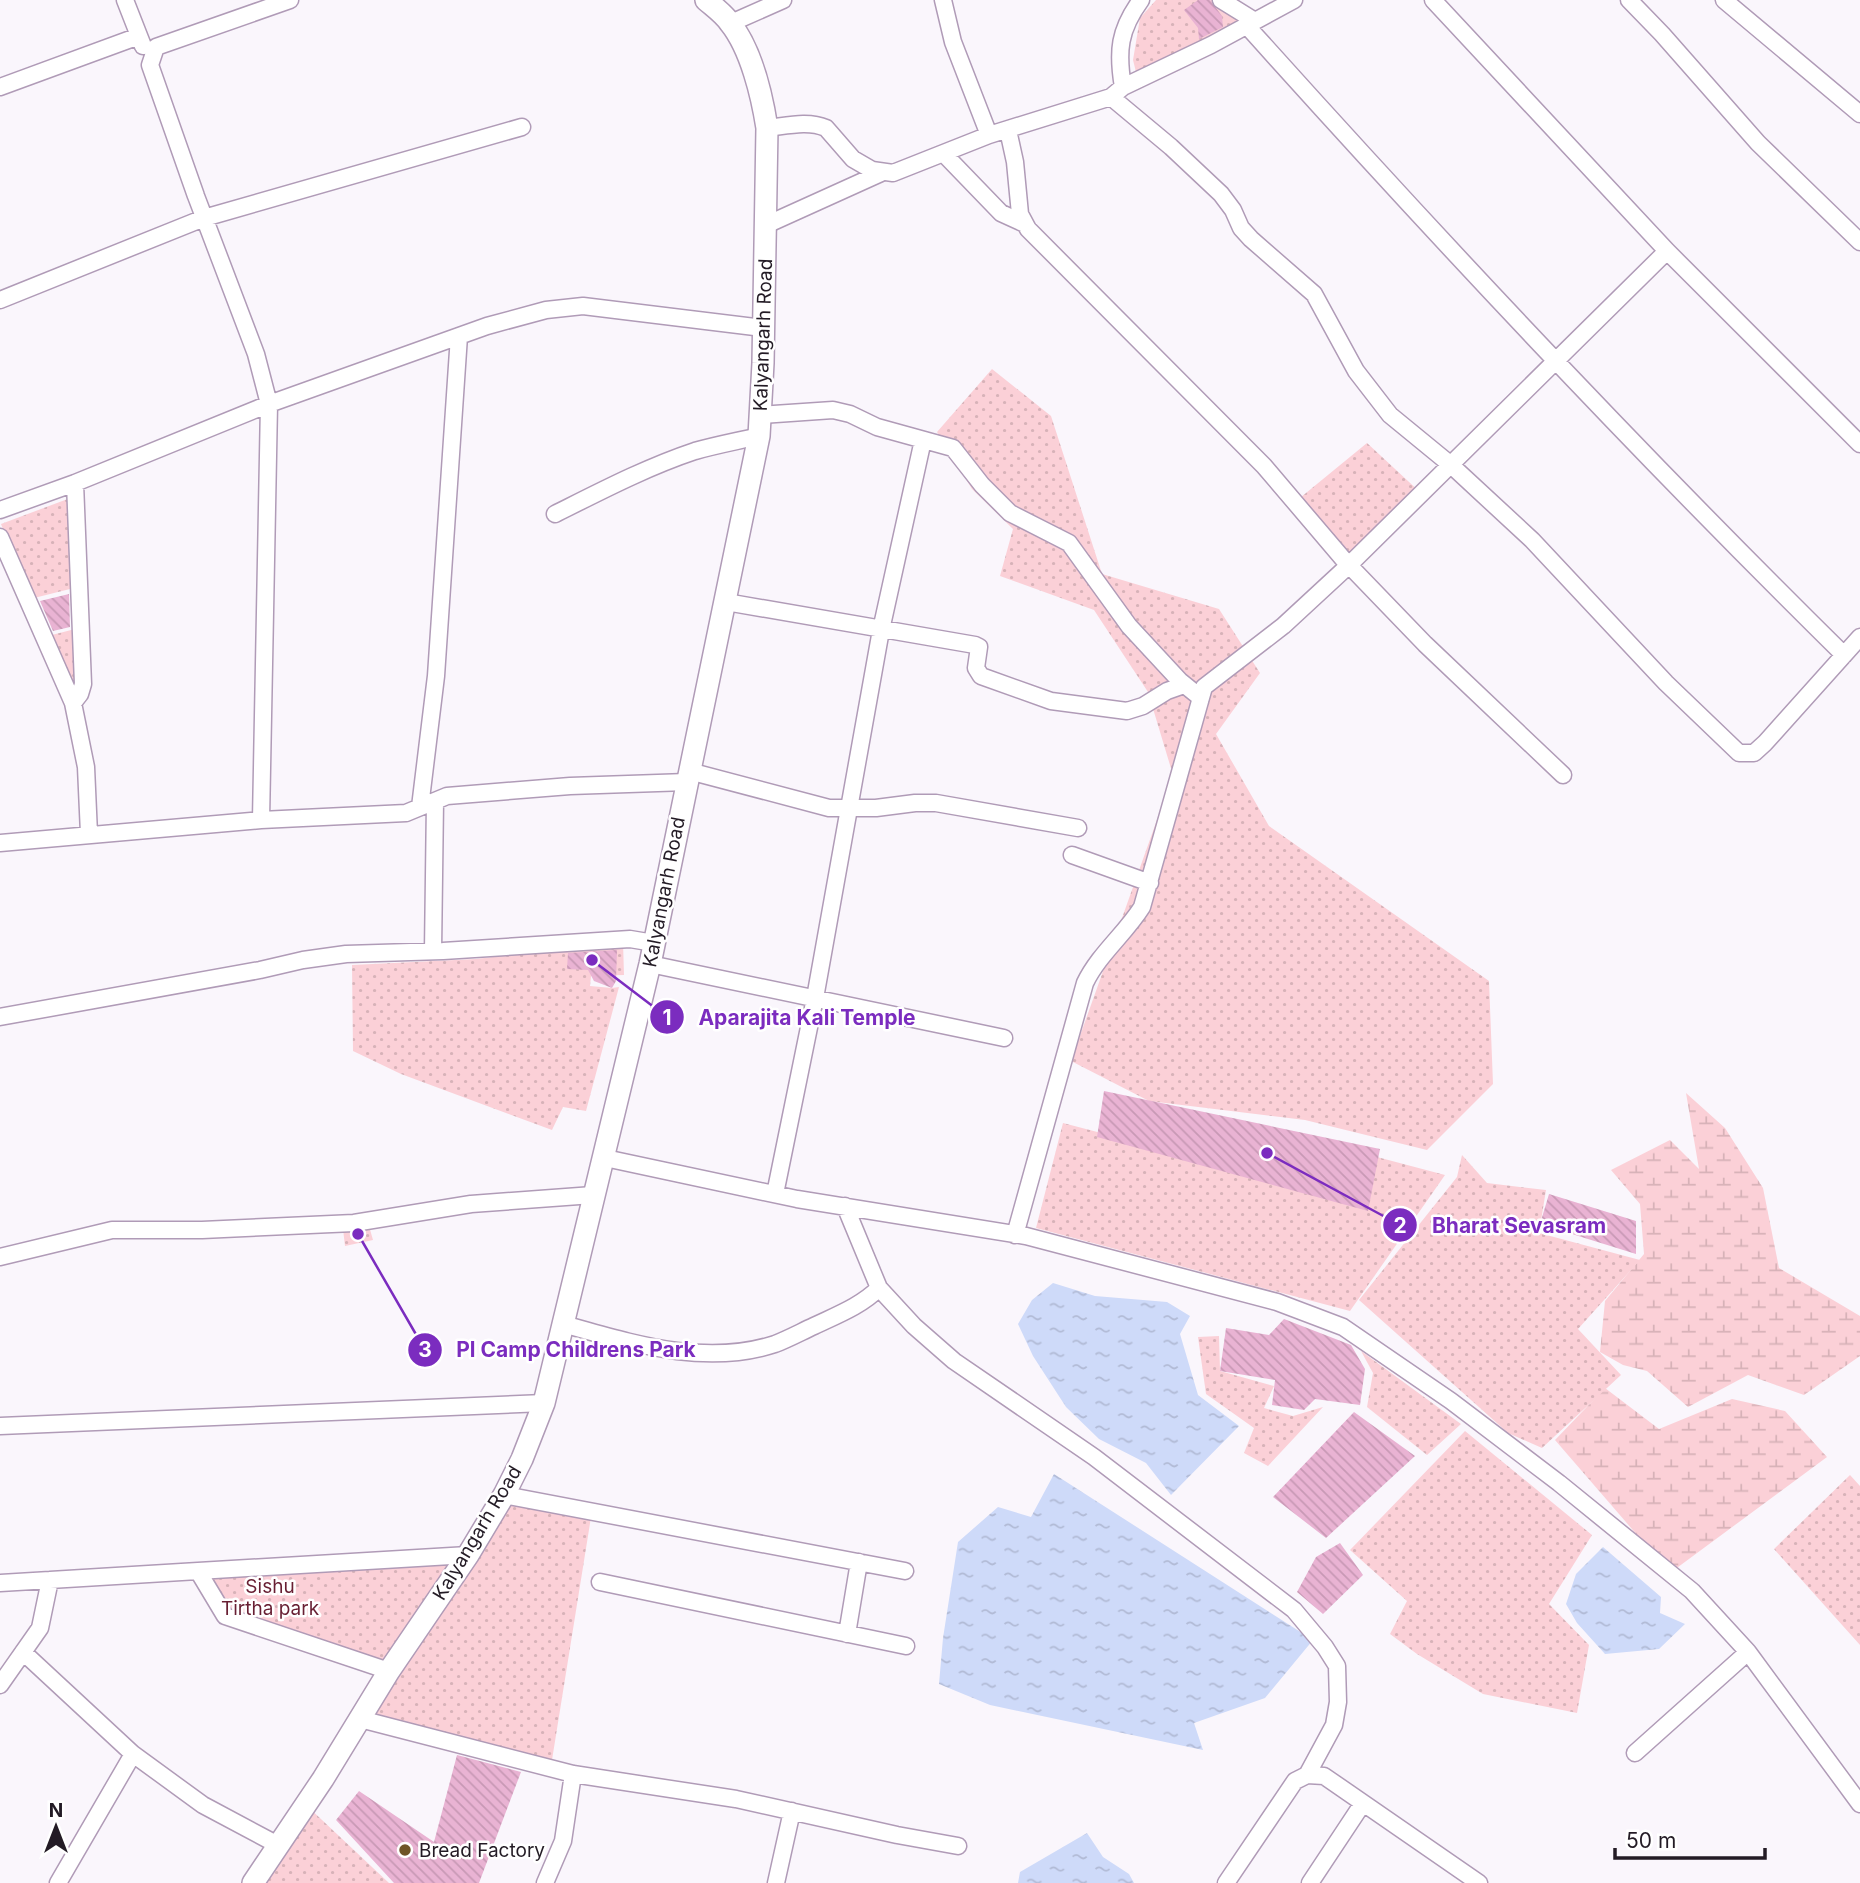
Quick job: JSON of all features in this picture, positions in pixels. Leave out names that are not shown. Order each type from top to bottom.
[{"type":"main road","name":"Kalyangarh Road","points":[[253,1883],[389,1671],[468,1555],[522,1459],[544,1403],[593,1195],[605,1158],[650,964],[760,425],[767,128],[762,97],[745,50],[731,23],[706,0]]},
{"type":"street","points":[[125,0],[256,354],[269,404],[261,820]]},
{"type":"street","points":[[150,65],[156,47],[290,0]]},
{"type":"street","points":[[731,23],[783,0]]},
{"type":"street","points":[[943,0],[953,42],[989,135]]},
{"type":"street","points":[[1141,0],[1128,18],[1122,38],[1117,92],[1220,194],[1251,239],[1314,294],[1356,371],[1390,415],[1451,465],[1532,540],[1666,683],[1739,753],[1754,753],[1765,743],[1860,637]]},
{"type":"street","points":[[1221,0],[1251,24],[1556,362],[1690,503],[1844,655]]},
{"type":"street","points":[[766,225],[881,173],[893,173],[989,135],[1117,92],[1294,0]]},
{"type":"street","points":[[1433,0],[1667,251],[1860,444]]},
{"type":"street","points":[[1629,0],[1758,144],[1860,242]]},
{"type":"street","points":[[1724,0],[1860,114]]},
{"type":"street","points":[[0,87],[139,36]]},
{"type":"street","points":[[767,128],[820,125],[826,128],[853,159],[881,173]]},
{"type":"street","points":[[0,300],[204,218],[522,127]]},
{"type":"street","points":[[1007,130],[1015,162],[1020,214],[1025,224],[1264,466],[1349,565],[1425,644],[1563,775]]},
{"type":"street","points":[[944,154],[1001,213],[1025,224]]},
{"type":"street","points":[[1015,1235],[1085,983],[1098,961],[1142,908],[1204,687],[1283,626],[1349,565],[1667,251]]},
{"type":"street","points":[[0,510],[75,483],[269,404],[487,326],[547,310],[583,306],[763,328]]},
{"type":"street","points":[[433,951],[428,804],[459,336]]},
{"type":"street","points":[[555,514],[621,481],[760,425],[833,410],[850,414],[877,427],[953,448],[982,485],[1010,513],[1069,543],[1129,626],[1184,685],[1201,698]]},
{"type":"street","points":[[775,1194],[815,998],[881,630],[923,440]]},
{"type":"street","points":[[73,703],[83,684],[75,483]]},
{"type":"street","points":[[0,537],[73,703],[86,767],[89,834]]},
{"type":"street","points":[[726,602],[975,645],[979,648],[976,668],[981,676],[1051,701],[1127,711],[1184,685]]},
{"type":"street","points":[[0,843],[261,820],[406,813],[447,796],[688,777],[829,808],[936,803],[1078,828]]},
{"type":"street","points":[[1072,855],[1150,883]]},
{"type":"street","points":[[0,1017],[346,954],[630,939],[654,943]]},
{"type":"street","points":[[650,964],[1004,1038]]},
{"type":"street","points":[[605,1158],[775,1194],[1015,1235],[1193,1278],[1266,1299],[1343,1327],[1451,1401],[1559,1483],[1692,1591],[1748,1652],[1860,1804]]},
{"type":"street","points":[[0,1256],[112,1230],[202,1230],[354,1223],[471,1204],[593,1195]]},
{"type":"street","points":[[845,1206],[879,1289],[914,1326],[954,1361],[1094,1457],[1294,1610],[1325,1647],[1337,1666],[1338,1702],[1334,1725],[1307,1775]]},
{"type":"street","points":[[563,1324],[635,1344],[691,1354],[735,1353],[775,1343],[844,1312],[879,1289]]},
{"type":"street","points":[[0,1426],[544,1403]]},
{"type":"street","points":[[504,1495],[905,1571]]},
{"type":"street","points":[[0,1583],[468,1555]]},
{"type":"street","points":[[847,1634],[859,1562]]},
{"type":"street","points":[[198,1571],[225,1616],[389,1671]]},
{"type":"street","points":[[0,1685],[40,1628],[50,1580]]},
{"type":"street","points":[[600,1582],[906,1646]]},
{"type":"street","points":[[23,1652],[133,1754],[202,1805],[278,1845]]},
{"type":"street","points":[[1635,1753],[1748,1652]]},
{"type":"street","points":[[360,1719],[573,1774],[736,1799],[958,1846]]},
{"type":"street","points":[[58,1883],[133,1754]]},
{"type":"street","points":[[545,1883],[563,1841],[573,1774]]},
{"type":"street","points":[[1226,1883],[1295,1781],[1307,1775],[1324,1776],[1479,1883]]},
{"type":"street","points":[[1310,1883],[1363,1803]]},
{"type":"street","points":[[776,1883],[792,1811]]},
{"type":"green space","points":[[1156,0],[1220,0],[1249,21],[1138,80],[1133,60],[1140,18]]},
{"type":"green space","points":[[992,369],[1051,416],[1102,574],[1219,609],[1260,673],[1216,734],[1269,826],[1489,981],[1493,1084],[1427,1150],[1305,1120],[1149,1101],[1071,1061],[1173,775],[1148,692],[1094,610],[1000,576],[1013,529],[972,489],[937,432]]},
{"type":"green space","points":[[1367,443],[1422,494],[1349,565],[1295,502]]},
{"type":"green space","points":[[73,497],[74,588],[30,599],[1,524]]},
{"type":"green space","points":[[75,629],[76,690],[48,636]]},
{"type":"green space","points":[[623,942],[624,975],[591,976],[590,986],[619,987],[586,1111],[563,1107],[552,1130],[401,1074],[353,1051],[352,965],[476,959]]},
{"type":"green space","points":[[1686,1093],[1725,1128],[1763,1188],[1779,1268],[1860,1316],[1860,1356],[1804,1395],[1748,1375],[1688,1407],[1647,1371],[1623,1365],[1600,1352],[1605,1301],[1644,1254],[1640,1204],[1611,1170],[1670,1140],[1699,1169]]},
{"type":"green space","points":[[1063,1123],[1365,1202],[1377,1157],[1445,1175],[1350,1311],[1036,1228]]},
{"type":"green space","points":[[1462,1155],[1487,1183],[1546,1190],[1539,1233],[1640,1260],[1578,1329],[1621,1375],[1542,1448],[1508,1433],[1359,1300],[1457,1177]]},
{"type":"green space","points":[[369,1226],[373,1240],[345,1246],[343,1229]]},
{"type":"green space","points":[[1219,1336],[1220,1371],[1274,1386],[1264,1408],[1293,1416],[1323,1407],[1268,1466],[1244,1453],[1254,1428],[1206,1394],[1198,1337]]},
{"type":"green space","points":[[1361,1351],[1461,1424],[1427,1455],[1367,1407],[1373,1373]]},
{"type":"green space","points":[[1605,1388],[1659,1429],[1732,1399],[1785,1411],[1827,1457],[1670,1573],[1555,1440]]},
{"type":"green space","points":[[1465,1431],[1592,1535],[1549,1604],[1589,1645],[1577,1713],[1483,1694],[1417,1654],[1390,1634],[1407,1601],[1350,1550]]},
{"type":"green space","points":[[1850,1475],[1860,1486],[1860,1645],[1774,1549]]},
{"type":"green space","name":"Sishu Tirtha park","points":[[504,1495],[592,1511],[552,1760],[473,1748],[360,1719],[396,1664],[231,1613],[207,1577],[462,1562]]},
{"type":"green space","points":[[305,1804],[389,1883],[253,1883]]},
{"type":"water","points":[[1053,1283],[1095,1296],[1167,1302],[1190,1316],[1180,1334],[1198,1395],[1239,1426],[1171,1495],[1146,1463],[1099,1439],[1066,1407],[1033,1356],[1018,1324],[1032,1300]]},
{"type":"water","points":[[1054,1474],[1313,1640],[1265,1698],[1194,1723],[1203,1750],[990,1705],[939,1684],[943,1638],[958,1542],[998,1507],[1031,1517]]},
{"type":"water","points":[[1603,1547],[1661,1597],[1660,1613],[1685,1624],[1659,1649],[1605,1654],[1577,1623],[1566,1604],[1576,1574]]},
{"type":"water","points":[[1087,1833],[1103,1857],[1129,1874],[1134,1883],[1018,1883],[1020,1872]]},
{"type":"building","points":[[1198,0],[1210,0],[1222,16],[1223,27],[1199,39],[1198,28],[1184,10]]},
{"type":"building","points":[[69,594],[70,627],[53,631],[40,601]]},
{"type":"building","points":[[617,950],[616,981],[612,988],[594,981],[588,970],[567,969],[568,953]]},
{"type":"building","points":[[1104,1091],[1380,1149],[1368,1211],[1097,1137]]},
{"type":"building","points":[[1549,1194],[1636,1221],[1636,1254],[1540,1224]]},
{"type":"building","points":[[1284,1319],[1351,1345],[1365,1369],[1360,1405],[1315,1399],[1304,1410],[1272,1405],[1275,1380],[1220,1371],[1226,1328],[1269,1335]]},
{"type":"building","points":[[1354,1412],[1415,1456],[1326,1538],[1273,1497]]},
{"type":"building","points":[[1340,1543],[1363,1575],[1323,1614],[1297,1592],[1316,1557]]},
{"type":"building","points":[[457,1755],[521,1772],[479,1883],[394,1883],[336,1820],[359,1791],[434,1842]]},
{"type":"place","name":"Aparajita Kali Temple","points":[[592,960]]},
{"type":"place","name":"Bharat Sevasram","points":[[1267,1153]]},
{"type":"place","name":"Pl Camp Childrens Park","points":[[358,1234]]},
{"type":"place","name":"Bread Factory","points":[[405,1850]]}]
